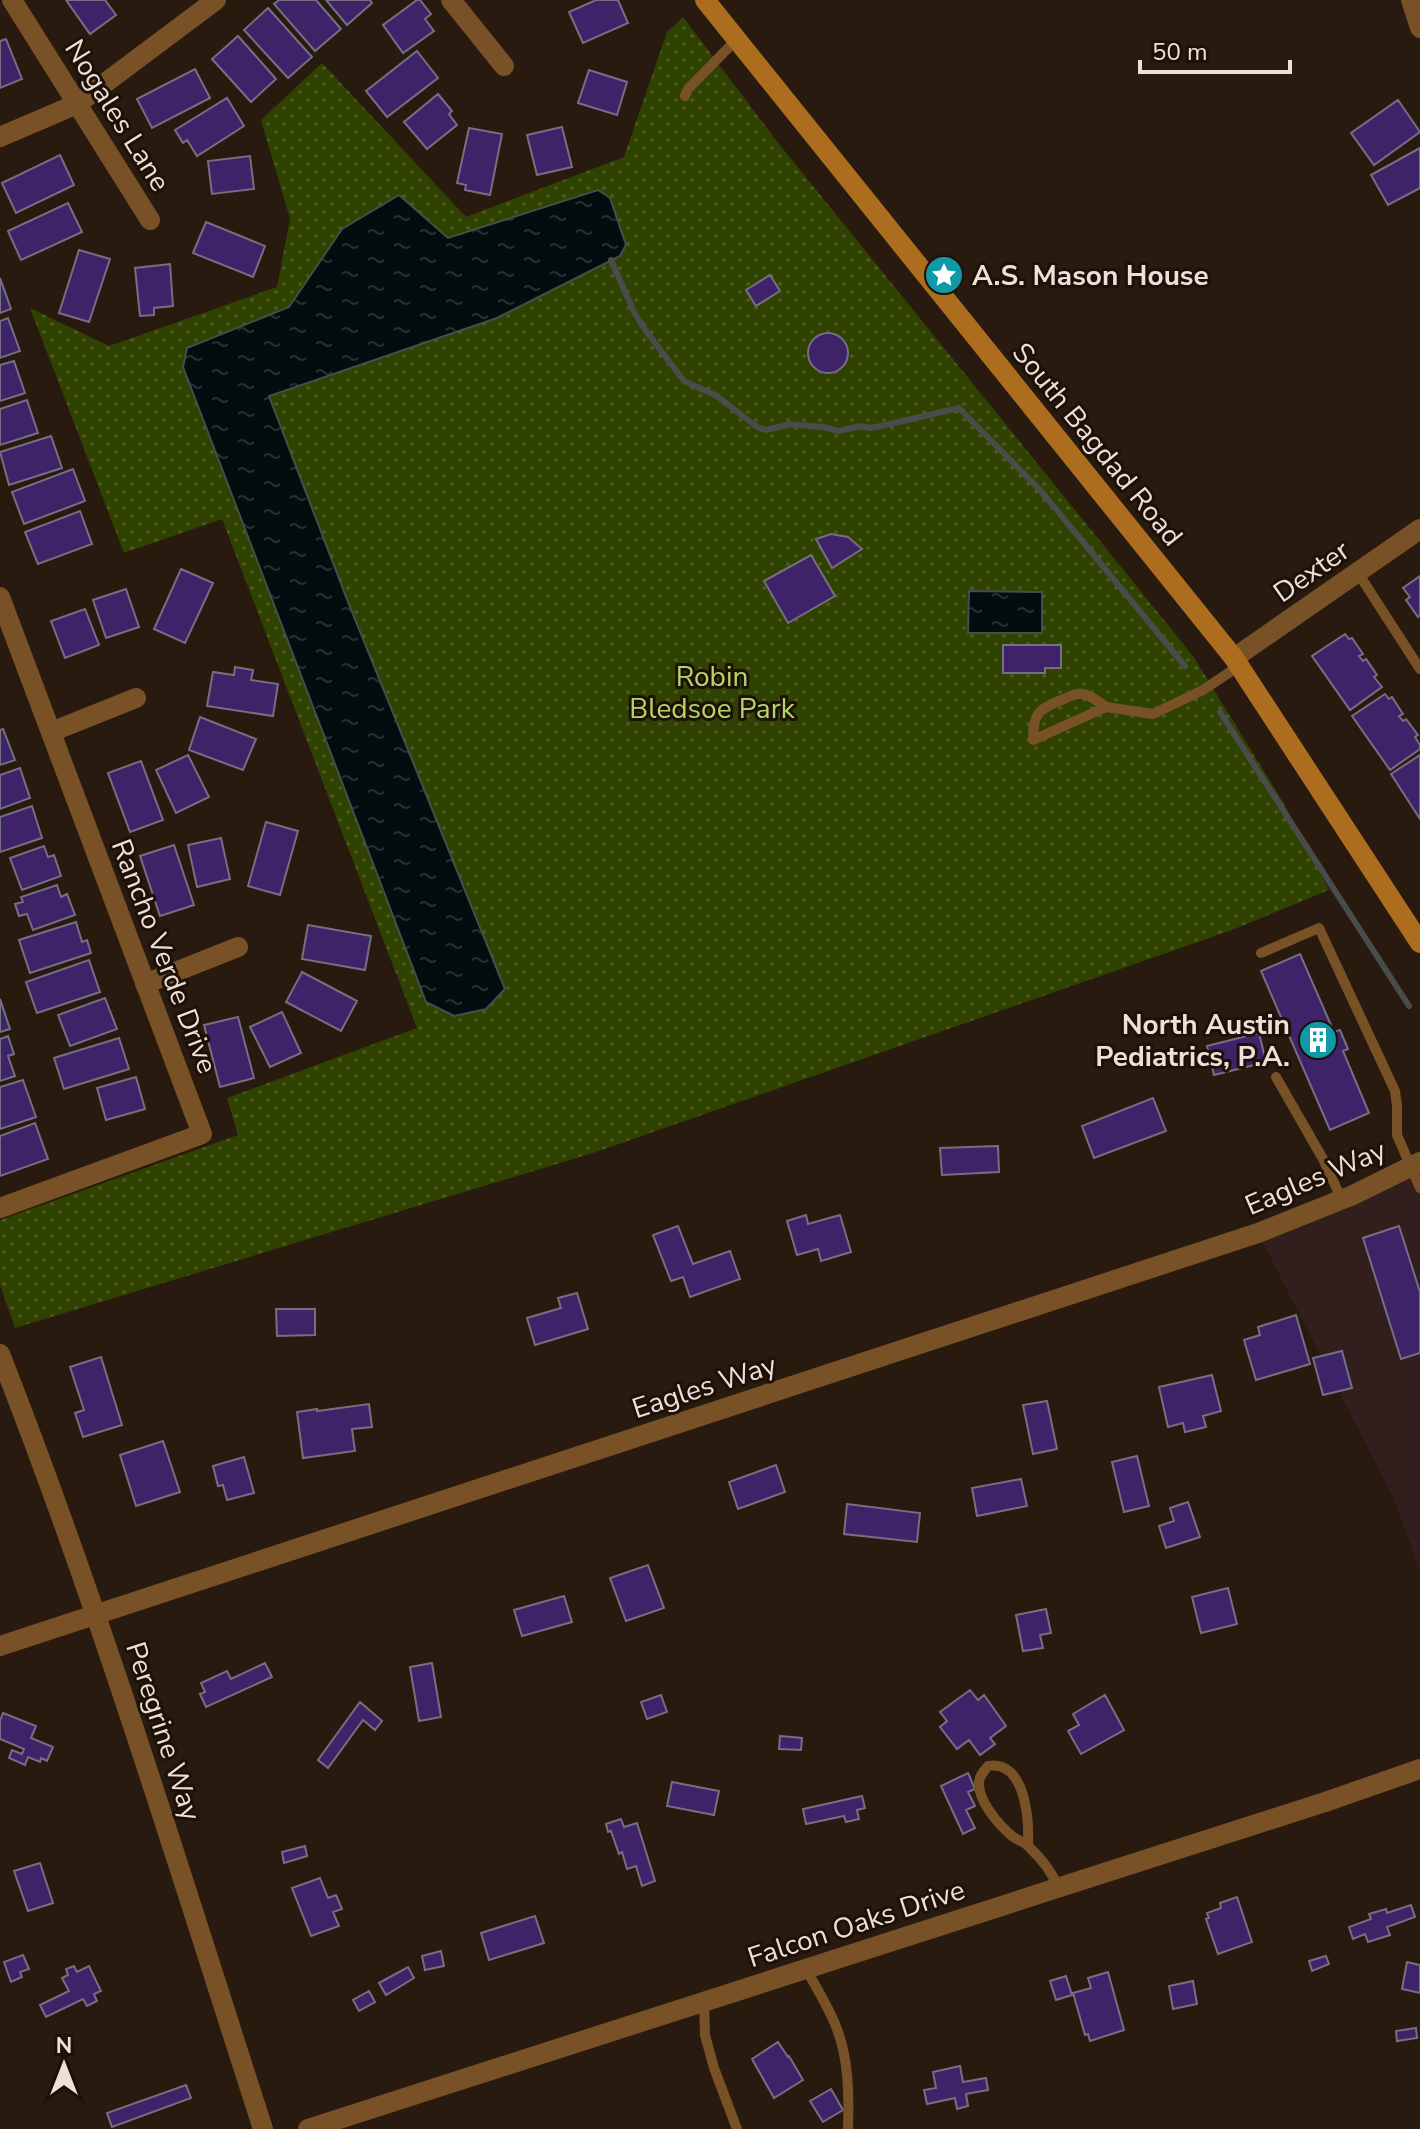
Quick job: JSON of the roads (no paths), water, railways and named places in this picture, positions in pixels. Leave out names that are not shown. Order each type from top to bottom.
[{"type":"main road","name":"South Bagdad Road","points":[[705,0],[1236,662],[1418,937]]},
{"type":"street","name":"Nogales Lane","points":[[12,0],[150,220]]},
{"type":"street","points":[[0,137],[77,104],[216,0]]},
{"type":"street","points":[[451,0],[504,66]]},
{"type":"street","points":[[1411,0],[1420,28]]},
{"type":"street","name":"Dexter","points":[[1236,662],[1420,529]]},
{"type":"street","name":"Rancho Verde Drive","points":[[0,597],[202,1134],[0,1208]]},
{"type":"street","points":[[51,732],[136,698]]},
{"type":"street","points":[[145,984],[238,947]]},
{"type":"street","name":"Eagles Way","points":[[0,1646],[1258,1233],[1342,1200],[1416,1165]]},
{"type":"street","name":"Peregrine Way","points":[[0,1354],[97,1615],[263,2129]]},
{"type":"street","name":"Falcon Oaks Drive","points":[[308,2129],[1420,1769]]},
{"type":"lane","points":[[685,96],[688,89],[736,40]]},
{"type":"lane","points":[[1358,573],[1420,669]]},
{"type":"lane","points":[[1106,707],[1033,740],[1035,718],[1044,707],[1075,694],[1093,698],[1106,707],[1153,714],[1203,690],[1236,662]]},
{"type":"lane","points":[[1261,953],[1319,928],[1395,1091],[1397,1135],[1416,1165],[1420,1188]]},
{"type":"lane","points":[[1276,1077],[1323,1159],[1342,1200]]},
{"type":"lane","points":[[1028,1845],[1021,1787],[1003,1767],[988,1766],[979,1782],[986,1806],[1013,1837],[1028,1845],[1052,1873],[1058,1888]]},
{"type":"lane","points":[[806,1969],[841,2041],[848,2079],[848,2129]]},
{"type":"lane","points":[[704,2001],[705,2035],[737,2129]]},
{"type":"water","points":[[598,190],[610,198],[626,245],[620,256],[497,318],[269,396],[348,602],[505,989],[486,1009],[454,1016],[426,1002],[183,367],[187,348],[289,307],[342,229],[399,195],[448,238]]},
{"type":"water","points":[[969,591],[1042,592],[1042,633],[968,633]]},
{"type":"waterway","points":[[611,260],[634,312],[684,381],[717,396],[757,427],[766,430],[790,424],[839,431],[860,426],[881,426],[959,408],[1041,491],[1185,666]]},
{"type":"waterway","points":[[1220,712],[1409,1006]]},
{"type":"place","name":"A.S. Mason House","points":[[944,275]]},
{"type":"place","name":"North Austin Pediatrics, P.A.","points":[[1318,1040]]},
{"type":"park label","name":"Robin Bledsoe Park","points":[[712,692]]}]
